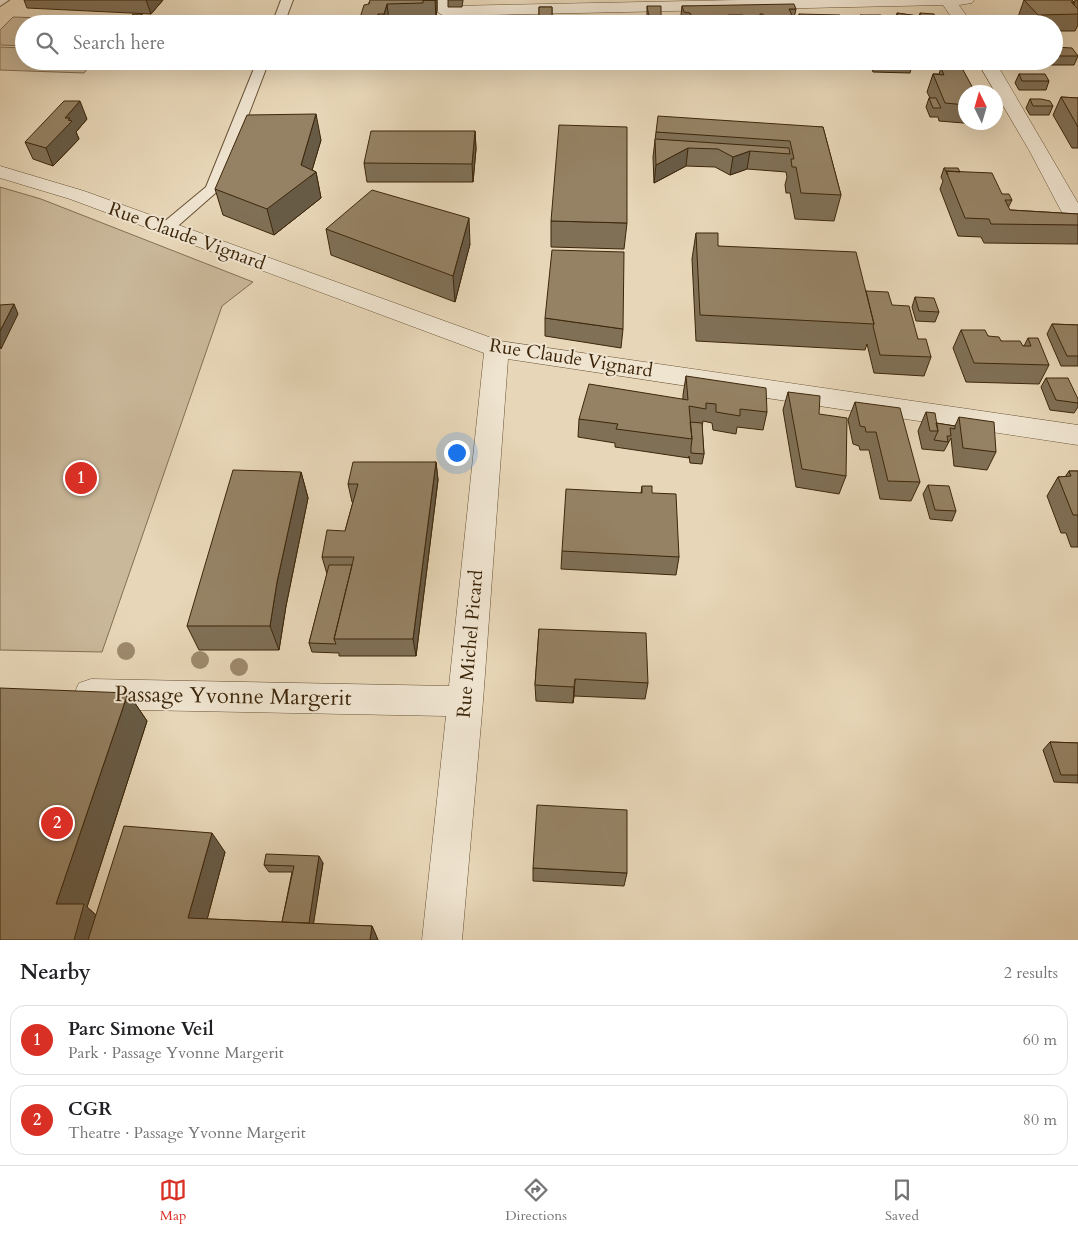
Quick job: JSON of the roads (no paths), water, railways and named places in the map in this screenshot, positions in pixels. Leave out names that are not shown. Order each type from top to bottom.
[{"type":"street","points":[[948,0],[958,15]]},
{"type":"street","points":[[444,6],[966,0]]},
{"type":"street","points":[[991,70],[1039,150],[1078,222]]},
{"type":"street","name":"Rue Claude Vignard","points":[[0,172],[77,195],[165,229],[498,349],[1078,435]]},
{"type":"street","name":"Rue Michel Picard","points":[[442,940],[498,349]]},
{"type":"street","name":"Passage Yvonne Margerit","points":[[59,693],[466,700]]},
{"type":"lane","points":[[0,3],[3,0]]},
{"type":"lane","points":[[281,15],[287,0]]},
{"type":"lane","points":[[165,229],[213,189],[259,70]]},
{"type":"place","name":"Parc Simone Veil","points":[[81,478]]},
{"type":"place","name":"CGR","points":[[57,823]]}]
